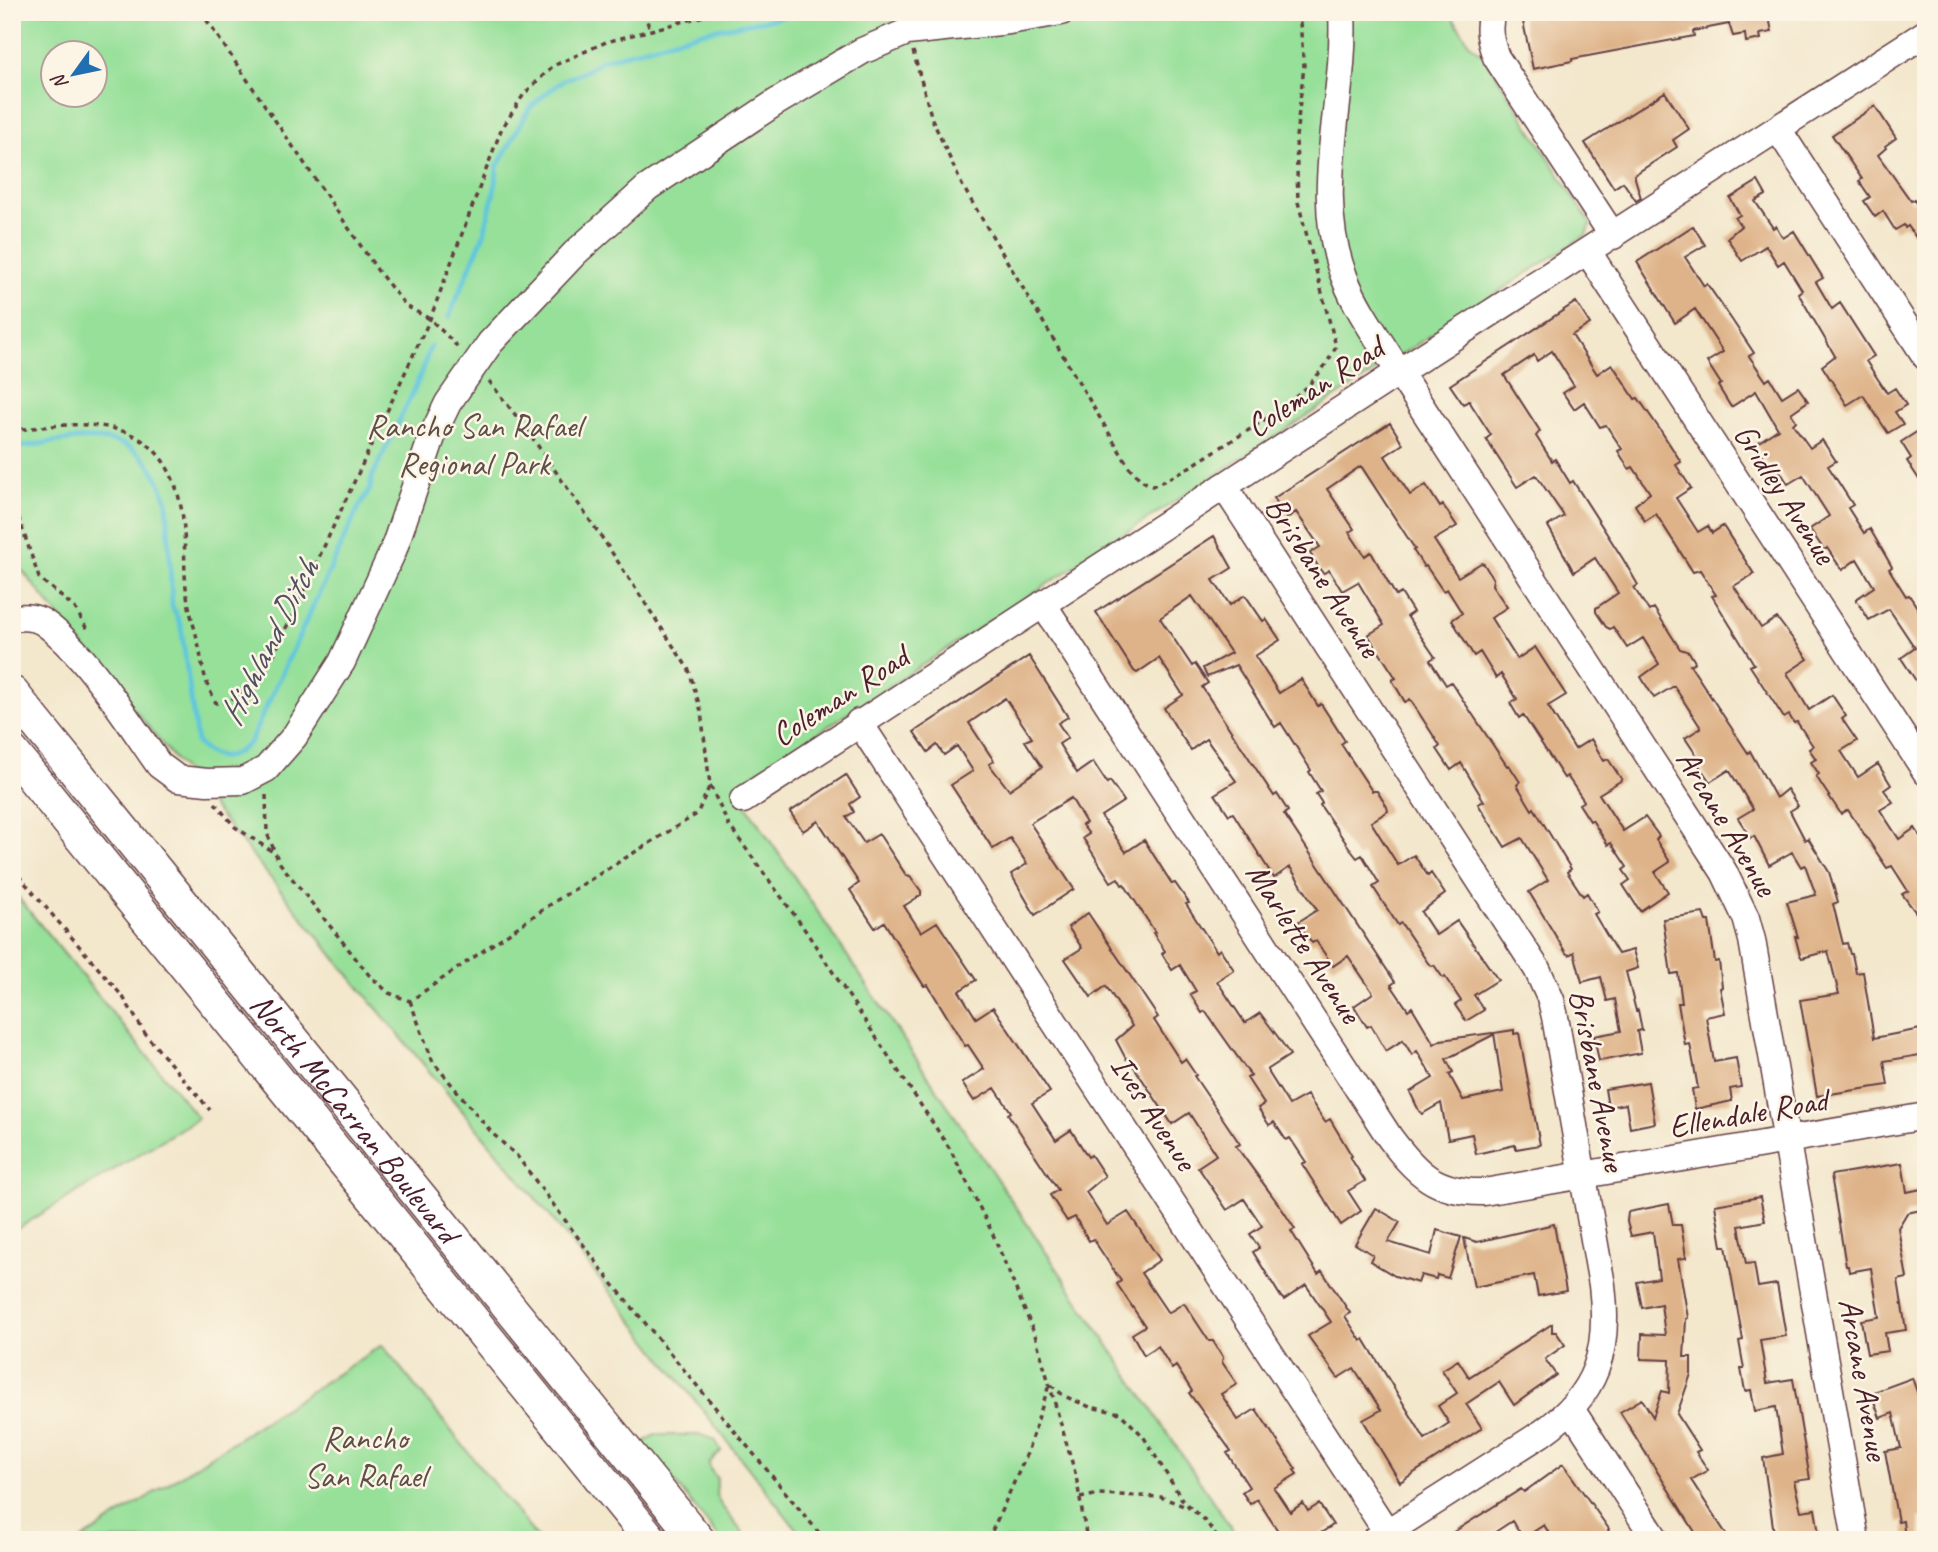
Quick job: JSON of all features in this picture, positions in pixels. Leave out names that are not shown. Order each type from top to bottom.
[{"type":"main road","name":"North McCarran Boulevard","points":[[12,693],[698,1540]]},
{"type":"main road","name":"North McCarran Boulevard","points":[[12,752],[651,1540]]},
{"type":"street","points":[[12,619],[21,616],[42,621],[78,654],[159,765],[178,779],[243,782],[266,769],[294,737],[341,662],[393,551],[433,435],[448,402],[490,343],[575,253],[647,188],[775,103],[862,51],[907,32],[1009,22],[1061,12]]},
{"type":"street","name":"Arcane Avenue","points":[[1342,12],[1342,69],[1329,189],[1334,241],[1345,279],[1399,372],[1737,895],[1752,940],[1856,1540]]},
{"type":"street","points":[[1492,12],[1489,24],[1496,57],[1613,236]]},
{"type":"street","name":"Coleman Road","points":[[743,800],[859,722],[1926,33]]},
{"type":"street","points":[[1778,129],[1926,357]]},
{"type":"street","name":"Gridley Avenue","points":[[1588,252],[1926,772]]},
{"type":"street","name":"Brisbane Avenue","points":[[1224,486],[1537,969],[1551,1000],[1555,1017],[1602,1285],[1605,1310],[1601,1358],[1581,1397],[1571,1409],[1542,1433],[1385,1537]]},
{"type":"street","name":"Marlette Avenue","points":[[1043,604],[1390,1138],[1419,1173],[1444,1187],[1470,1193],[1583,1176]]},
{"type":"street","name":"Ives Avenue","points":[[859,722],[1385,1537]]},
{"type":"street","name":"Ellendale Road","points":[[1583,1176],[1926,1116]]},
{"type":"street","points":[[1571,1409],[1656,1540]]},
{"type":"path","points":[[201,12],[378,271],[406,306],[430,319],[475,364],[524,426],[690,670],[701,711],[710,785],[728,824],[801,924],[950,1149],[992,1232],[1035,1335],[1076,1476],[1087,1540]]},
{"type":"path","points":[[644,12],[650,30]]},
{"type":"path","points":[[12,431],[56,424],[107,425],[134,434],[155,450],[173,477],[183,519],[187,594],[205,684],[216,703],[228,703],[250,684],[273,656],[430,319],[501,130],[524,94],[553,66],[606,43],[719,12]]},
{"type":"path","points":[[907,32],[932,119],[962,185],[1129,467],[1140,480],[1152,486],[1174,477],[1275,413],[1303,391],[1328,365],[1336,346],[1298,202],[1296,137],[1304,65],[1299,12]]},
{"type":"path","points":[[266,769],[267,833],[279,862],[369,975],[389,993],[410,1001],[433,1062],[492,1133],[517,1156],[612,1283],[825,1540]]},
{"type":"path","points":[[410,1001],[557,900],[697,814],[710,785]]},
{"type":"path","points":[[12,868],[123,997],[146,1035],[210,1110]]},
{"type":"path","points":[[1049,1383],[1064,1396],[1090,1407],[1120,1413],[1143,1436],[1183,1501],[1207,1523],[1219,1540]]},
{"type":"path","points":[[988,1540],[1026,1456],[1049,1383]]},
{"type":"path","points":[[1080,1498],[1099,1494],[1161,1497],[1191,1509]]},
{"type":"green space","name":"Rancho San Rafael Regional Park","points":[[12,12],[1449,12],[1470,44],[1484,56],[1591,224],[1586,235],[734,787],[1239,1540],[805,1540],[546,1211],[353,980],[12,558]]},
{"type":"green space","points":[[12,890],[198,1118],[12,1232]]},
{"type":"green space","name":"Rancho San Rafael","points":[[382,1345],[539,1540],[81,1540]]},
{"type":"green space","points":[[655,1435],[702,1435],[715,1440],[721,1451],[709,1463],[717,1479],[716,1495],[748,1540],[721,1540],[643,1443]]},
{"type":"building","points":[[1532,12],[1768,12],[1772,32],[1760,34],[1761,39],[1746,42],[1745,34],[1733,36],[1729,24],[1693,31],[1694,36],[1533,69],[1522,17],[1533,15]]},
{"type":"building","points":[[1665,92],[1689,129],[1673,140],[1677,147],[1634,175],[1641,198],[1636,201],[1623,182],[1614,188],[1585,143]]},
{"type":"building","points":[[1875,106],[1896,138],[1878,155],[1926,218],[1926,252],[1908,226],[1905,228],[1904,225],[1895,230],[1883,211],[1875,217],[1864,201],[1870,197],[1859,181],[1862,179],[1832,135]]},
{"type":"building","points":[[1758,181],[1766,195],[1755,201],[1783,238],[1794,231],[1823,278],[1816,282],[1832,309],[1840,303],[1874,356],[1866,361],[1887,393],[1895,388],[1906,405],[1895,412],[1903,424],[1888,433],[1863,395],[1847,405],[1822,366],[1835,356],[1798,293],[1802,290],[1784,261],[1778,265],[1766,246],[1742,261],[1727,238],[1741,226],[1735,218],[1740,215],[1730,198]]},
{"type":"building","points":[[1693,226],[1705,245],[1685,257],[1704,286],[1707,284],[1754,353],[1749,356],[1766,381],[1770,378],[1782,397],[1798,387],[1808,401],[1791,413],[1796,421],[1793,424],[1810,448],[1822,440],[1836,461],[1828,466],[1853,505],[1848,508],[1864,533],[1870,529],[1892,567],[1889,569],[1926,621],[1926,696],[1901,658],[1915,648],[1889,609],[1869,620],[1856,599],[1874,587],[1857,559],[1842,570],[1810,529],[1829,516],[1803,475],[1788,484],[1775,463],[1769,465],[1756,444],[1778,429],[1756,391],[1731,407],[1707,362],[1723,352],[1695,309],[1675,323],[1637,262]]},
{"type":"building","points":[[1576,302],[1590,324],[1572,335],[1597,374],[1612,364],[1681,462],[1676,465],[1691,488],[1676,498],[1698,532],[1708,526],[1712,533],[1723,526],[1754,574],[1734,586],[1761,628],[1777,618],[1808,659],[1787,673],[1809,710],[1832,695],[1846,716],[1842,719],[1857,741],[1841,751],[1858,777],[1878,764],[1891,785],[1884,790],[1893,802],[1880,810],[1899,839],[1915,828],[1926,845],[1926,926],[1902,894],[1908,891],[1892,866],[1887,868],[1848,810],[1841,814],[1816,776],[1819,774],[1811,762],[1816,759],[1809,749],[1813,746],[1797,722],[1794,723],[1789,715],[1784,718],[1750,666],[1754,664],[1712,596],[1716,595],[1700,570],[1693,572],[1656,514],[1645,521],[1635,505],[1650,493],[1633,467],[1629,469],[1618,451],[1622,449],[1606,425],[1600,427],[1584,402],[1574,409],[1563,393],[1574,386],[1552,351],[1537,361],[1534,355],[1504,375],[1540,431],[1536,436],[1552,461],[1555,459],[1570,483],[1573,481],[1623,559],[1638,585],[1634,588],[1649,611],[1654,608],[1680,649],[1689,652],[1695,662],[1690,665],[1748,753],[1750,751],[1776,798],[1787,789],[1798,806],[1790,811],[1805,840],[1808,838],[1829,872],[1838,902],[1833,904],[1843,944],[1847,943],[1852,954],[1856,973],[1863,972],[1874,1038],[1926,1028],[1926,1054],[1884,1061],[1888,1085],[1817,1096],[1800,1000],[1839,994],[1828,951],[1802,958],[1800,955],[1795,936],[1798,937],[1787,902],[1816,895],[1805,865],[1801,867],[1792,852],[1769,865],[1754,836],[1751,838],[1738,818],[1753,809],[1729,770],[1710,782],[1696,761],[1699,759],[1685,738],[1701,728],[1674,686],[1654,698],[1641,677],[1659,664],[1643,638],[1627,648],[1613,627],[1606,627],[1596,612],[1596,608],[1618,593],[1595,558],[1574,572],[1548,526],[1564,516],[1536,475],[1517,487],[1486,439],[1491,435],[1469,401],[1463,404],[1450,385]]},
{"type":"building","points":[[1390,423],[1403,444],[1385,456],[1410,495],[1426,485],[1440,507],[1443,505],[1457,526],[1434,540],[1458,577],[1481,563],[1484,564],[1493,579],[1492,585],[1507,607],[1491,618],[1517,659],[1535,647],[1566,695],[1548,706],[1575,749],[1591,739],[1604,761],[1608,759],[1622,780],[1599,794],[1623,831],[1645,817],[1659,836],[1656,840],[1670,862],[1655,872],[1668,892],[1640,911],[1623,885],[1630,880],[1623,870],[1627,867],[1611,843],[1608,845],[1592,820],[1590,821],[1579,804],[1584,801],[1567,776],[1564,778],[1523,715],[1519,718],[1510,703],[1517,699],[1501,674],[1496,678],[1480,652],[1474,656],[1452,620],[1462,613],[1447,589],[1443,591],[1426,566],[1424,567],[1361,466],[1327,489],[1354,529],[1349,532],[1365,556],[1371,552],[1396,596],[1401,593],[1413,612],[1407,616],[1435,657],[1430,660],[1446,685],[1451,682],[1520,782],[1517,785],[1571,869],[1567,872],[1583,896],[1587,893],[1598,912],[1594,914],[1618,954],[1633,950],[1638,968],[1626,972],[1642,1030],[1637,1031],[1641,1053],[1599,1061],[1594,1036],[1621,1031],[1615,999],[1607,1001],[1601,977],[1582,982],[1574,952],[1569,955],[1566,953],[1529,892],[1548,880],[1522,838],[1505,847],[1478,804],[1484,801],[1461,763],[1451,770],[1437,749],[1440,746],[1410,699],[1405,702],[1392,680],[1396,678],[1368,635],[1384,625],[1358,582],[1342,591],[1329,570],[1324,573],[1321,571],[1310,553],[1320,547],[1296,512],[1287,518],[1274,498]]},
{"type":"building","points":[[1926,426],[1926,490],[1907,461],[1911,458],[1901,442]]},
{"type":"building","points":[[1214,536],[1232,568],[1213,580],[1230,605],[1245,595],[1280,640],[1255,656],[1279,693],[1301,679],[1318,706],[1321,704],[1345,741],[1341,744],[1372,791],[1377,791],[1387,807],[1388,811],[1371,822],[1398,865],[1414,855],[1428,876],[1431,873],[1445,894],[1421,912],[1436,935],[1457,921],[1498,980],[1474,995],[1484,1010],[1466,1021],[1455,1005],[1461,1001],[1445,977],[1443,978],[1434,965],[1428,963],[1401,923],[1398,925],[1373,887],[1379,883],[1362,855],[1357,858],[1320,805],[1322,803],[1316,794],[1321,791],[1309,772],[1311,770],[1281,723],[1275,727],[1236,665],[1207,677],[1203,668],[1231,653],[1192,596],[1160,618],[1192,666],[1195,664],[1208,683],[1202,687],[1274,796],[1277,794],[1288,811],[1284,814],[1395,982],[1391,985],[1408,1010],[1412,1007],[1434,1044],[1441,1040],[1492,1033],[1493,1035],[1446,1059],[1453,1072],[1449,1074],[1463,1100],[1503,1092],[1494,1033],[1514,1030],[1514,1034],[1519,1033],[1540,1145],[1516,1149],[1515,1145],[1476,1154],[1472,1134],[1448,1139],[1441,1103],[1422,1114],[1419,1111],[1410,1092],[1433,1078],[1417,1051],[1412,1055],[1403,1040],[1386,1051],[1371,1025],[1367,1027],[1354,1006],[1373,993],[1348,956],[1333,966],[1316,941],[1312,943],[1298,922],[1317,910],[1290,867],[1274,878],[1233,813],[1229,815],[1215,794],[1236,781],[1206,739],[1191,750],[1180,734],[1164,708],[1183,695],[1159,658],[1137,673],[1134,671],[1096,612]]},
{"type":"building","points":[[1029,656],[1068,717],[1058,723],[1068,738],[1059,744],[1077,773],[1093,762],[1107,783],[1110,781],[1124,801],[1101,816],[1126,852],[1144,840],[1172,884],[1175,883],[1189,903],[1186,904],[1217,952],[1220,949],[1234,970],[1217,981],[1245,1023],[1260,1013],[1290,1055],[1267,1070],[1289,1105],[1307,1095],[1325,1122],[1330,1119],[1365,1181],[1348,1191],[1361,1211],[1341,1225],[1302,1164],[1306,1162],[1290,1138],[1286,1140],[1274,1122],[1269,1125],[1258,1108],[1264,1104],[1247,1078],[1251,1076],[1205,1011],[1202,1013],[1190,994],[1196,991],[1180,965],[1172,970],[1162,954],[1165,951],[1153,933],[1155,932],[1124,884],[1122,885],[1118,878],[1111,882],[1083,838],[1089,834],[1082,825],[1086,823],[1071,798],[1030,823],[1074,889],[1035,915],[1011,874],[1027,864],[1010,838],[993,849],[951,785],[973,771],[957,746],[944,755],[937,745],[928,752],[914,732]],"holes":[[[1005,698],[1032,738],[1025,741],[1042,767],[1009,790],[989,764],[994,761],[969,723]]]},
{"type":"building","points":[[846,775],[860,797],[850,804],[854,812],[846,817],[864,843],[879,834],[906,875],[910,876],[921,891],[921,895],[904,906],[921,932],[937,922],[976,980],[959,991],[976,1018],[993,1007],[1050,1092],[1032,1103],[1056,1140],[1071,1130],[1088,1157],[1091,1155],[1105,1176],[1086,1192],[1107,1225],[1128,1212],[1160,1260],[1141,1273],[1168,1313],[1184,1303],[1209,1341],[1213,1341],[1223,1357],[1222,1362],[1237,1384],[1221,1394],[1238,1420],[1256,1409],[1296,1469],[1294,1470],[1297,1474],[1274,1488],[1290,1512],[1303,1503],[1308,1511],[1319,1504],[1333,1525],[1310,1540],[1284,1540],[1257,1499],[1250,1504],[1242,1492],[1249,1487],[1227,1453],[1231,1451],[1189,1393],[1192,1391],[1176,1366],[1172,1369],[1158,1346],[1144,1355],[1132,1334],[1145,1326],[1117,1284],[1121,1281],[1093,1239],[1089,1241],[1075,1217],[1067,1221],[1050,1195],[1058,1190],[1008,1114],[1011,1112],[995,1088],[974,1101],[962,1083],[984,1069],[968,1045],[965,1046],[928,985],[924,986],[884,922],[875,928],[850,890],[859,883],[818,821],[803,831],[790,812]]},
{"type":"building","points":[[1088,913],[1158,1017],[1154,1020],[1181,1062],[1185,1059],[1240,1144],[1236,1146],[1295,1229],[1291,1231],[1318,1274],[1322,1271],[1350,1313],[1345,1316],[1361,1341],[1364,1339],[1425,1439],[1449,1423],[1438,1406],[1457,1393],[1442,1370],[1458,1360],[1469,1377],[1552,1324],[1552,1332],[1556,1332],[1565,1345],[1545,1359],[1556,1375],[1514,1405],[1499,1382],[1466,1404],[1482,1428],[1400,1482],[1363,1420],[1381,1410],[1354,1368],[1338,1378],[1308,1336],[1331,1322],[1306,1285],[1284,1300],[1281,1297],[1253,1252],[1259,1248],[1250,1234],[1262,1226],[1244,1199],[1227,1210],[1198,1167],[1216,1155],[1189,1113],[1172,1124],[1128,1058],[1126,1059],[1116,1040],[1132,1026],[1106,986],[1091,997],[1065,959],[1082,948],[1068,927]]},
{"type":"building","points":[[1703,913],[1706,921],[1709,921],[1715,962],[1719,961],[1720,988],[1725,1013],[1706,1017],[1714,1062],[1736,1058],[1741,1087],[1730,1089],[1732,1101],[1695,1109],[1692,1089],[1698,1088],[1690,1044],[1685,1045],[1678,1003],[1682,1003],[1678,973],[1671,974],[1663,919]]},
{"type":"building","points":[[1648,1082],[1655,1123],[1630,1128],[1626,1104],[1608,1107],[1605,1089]]},
{"type":"building","points":[[1902,1163],[1907,1192],[1926,1188],[1926,1209],[1907,1213],[1898,1228],[1907,1278],[1898,1280],[1906,1330],[1885,1333],[1888,1351],[1867,1354],[1861,1320],[1879,1317],[1871,1268],[1849,1272],[1846,1266],[1831,1175]]},
{"type":"building","points":[[1760,1197],[1765,1221],[1739,1226],[1746,1264],[1754,1263],[1758,1287],[1777,1284],[1786,1336],[1760,1340],[1767,1383],[1793,1379],[1810,1479],[1794,1481],[1801,1511],[1815,1509],[1820,1540],[1775,1540],[1763,1458],[1783,1454],[1776,1407],[1755,1411],[1751,1390],[1745,1391],[1741,1369],[1744,1369],[1739,1341],[1743,1340],[1726,1246],[1722,1246],[1715,1205]]},
{"type":"building","points":[[1669,1204],[1673,1225],[1681,1225],[1684,1243],[1686,1258],[1678,1259],[1688,1318],[1684,1357],[1691,1357],[1691,1374],[1677,1414],[1700,1450],[1696,1452],[1708,1470],[1691,1480],[1730,1540],[1700,1540],[1620,1412],[1642,1399],[1653,1417],[1662,1391],[1669,1393],[1670,1360],[1641,1359],[1642,1334],[1665,1335],[1661,1304],[1642,1308],[1637,1282],[1659,1278],[1653,1232],[1631,1236],[1627,1222],[1628,1212]]},
{"type":"building","points":[[1376,1208],[1400,1222],[1388,1242],[1431,1255],[1437,1230],[1461,1237],[1448,1278],[1437,1275],[1436,1279],[1421,1275],[1418,1283],[1395,1276],[1370,1261],[1373,1255],[1355,1244]]},
{"type":"building","points":[[1554,1224],[1566,1291],[1538,1296],[1534,1275],[1474,1287],[1464,1238],[1477,1242]]},
{"type":"building","points":[[1912,1378],[1926,1417],[1926,1516],[1919,1518],[1922,1540],[1905,1540],[1903,1521],[1898,1522],[1885,1451],[1901,1448],[1893,1413],[1880,1418],[1871,1393]]},
{"type":"building","points":[[1563,1464],[1614,1540],[1553,1540],[1544,1525],[1524,1538],[1512,1521],[1483,1540],[1441,1540],[1521,1489],[1524,1492]]},
{"type":"waterway","name":"Highland Ditch","points":[[449,317],[484,234],[497,167],[529,109],[545,94],[564,80],[603,60],[706,31],[809,12]]},
{"type":"waterway","name":"Highland Ditch","points":[[12,448],[85,439],[106,440],[125,445],[142,456],[156,475],[167,502],[172,606],[181,626],[197,743],[211,754],[230,756],[250,742],[358,509],[370,489],[372,477],[416,386],[431,346]]}]
